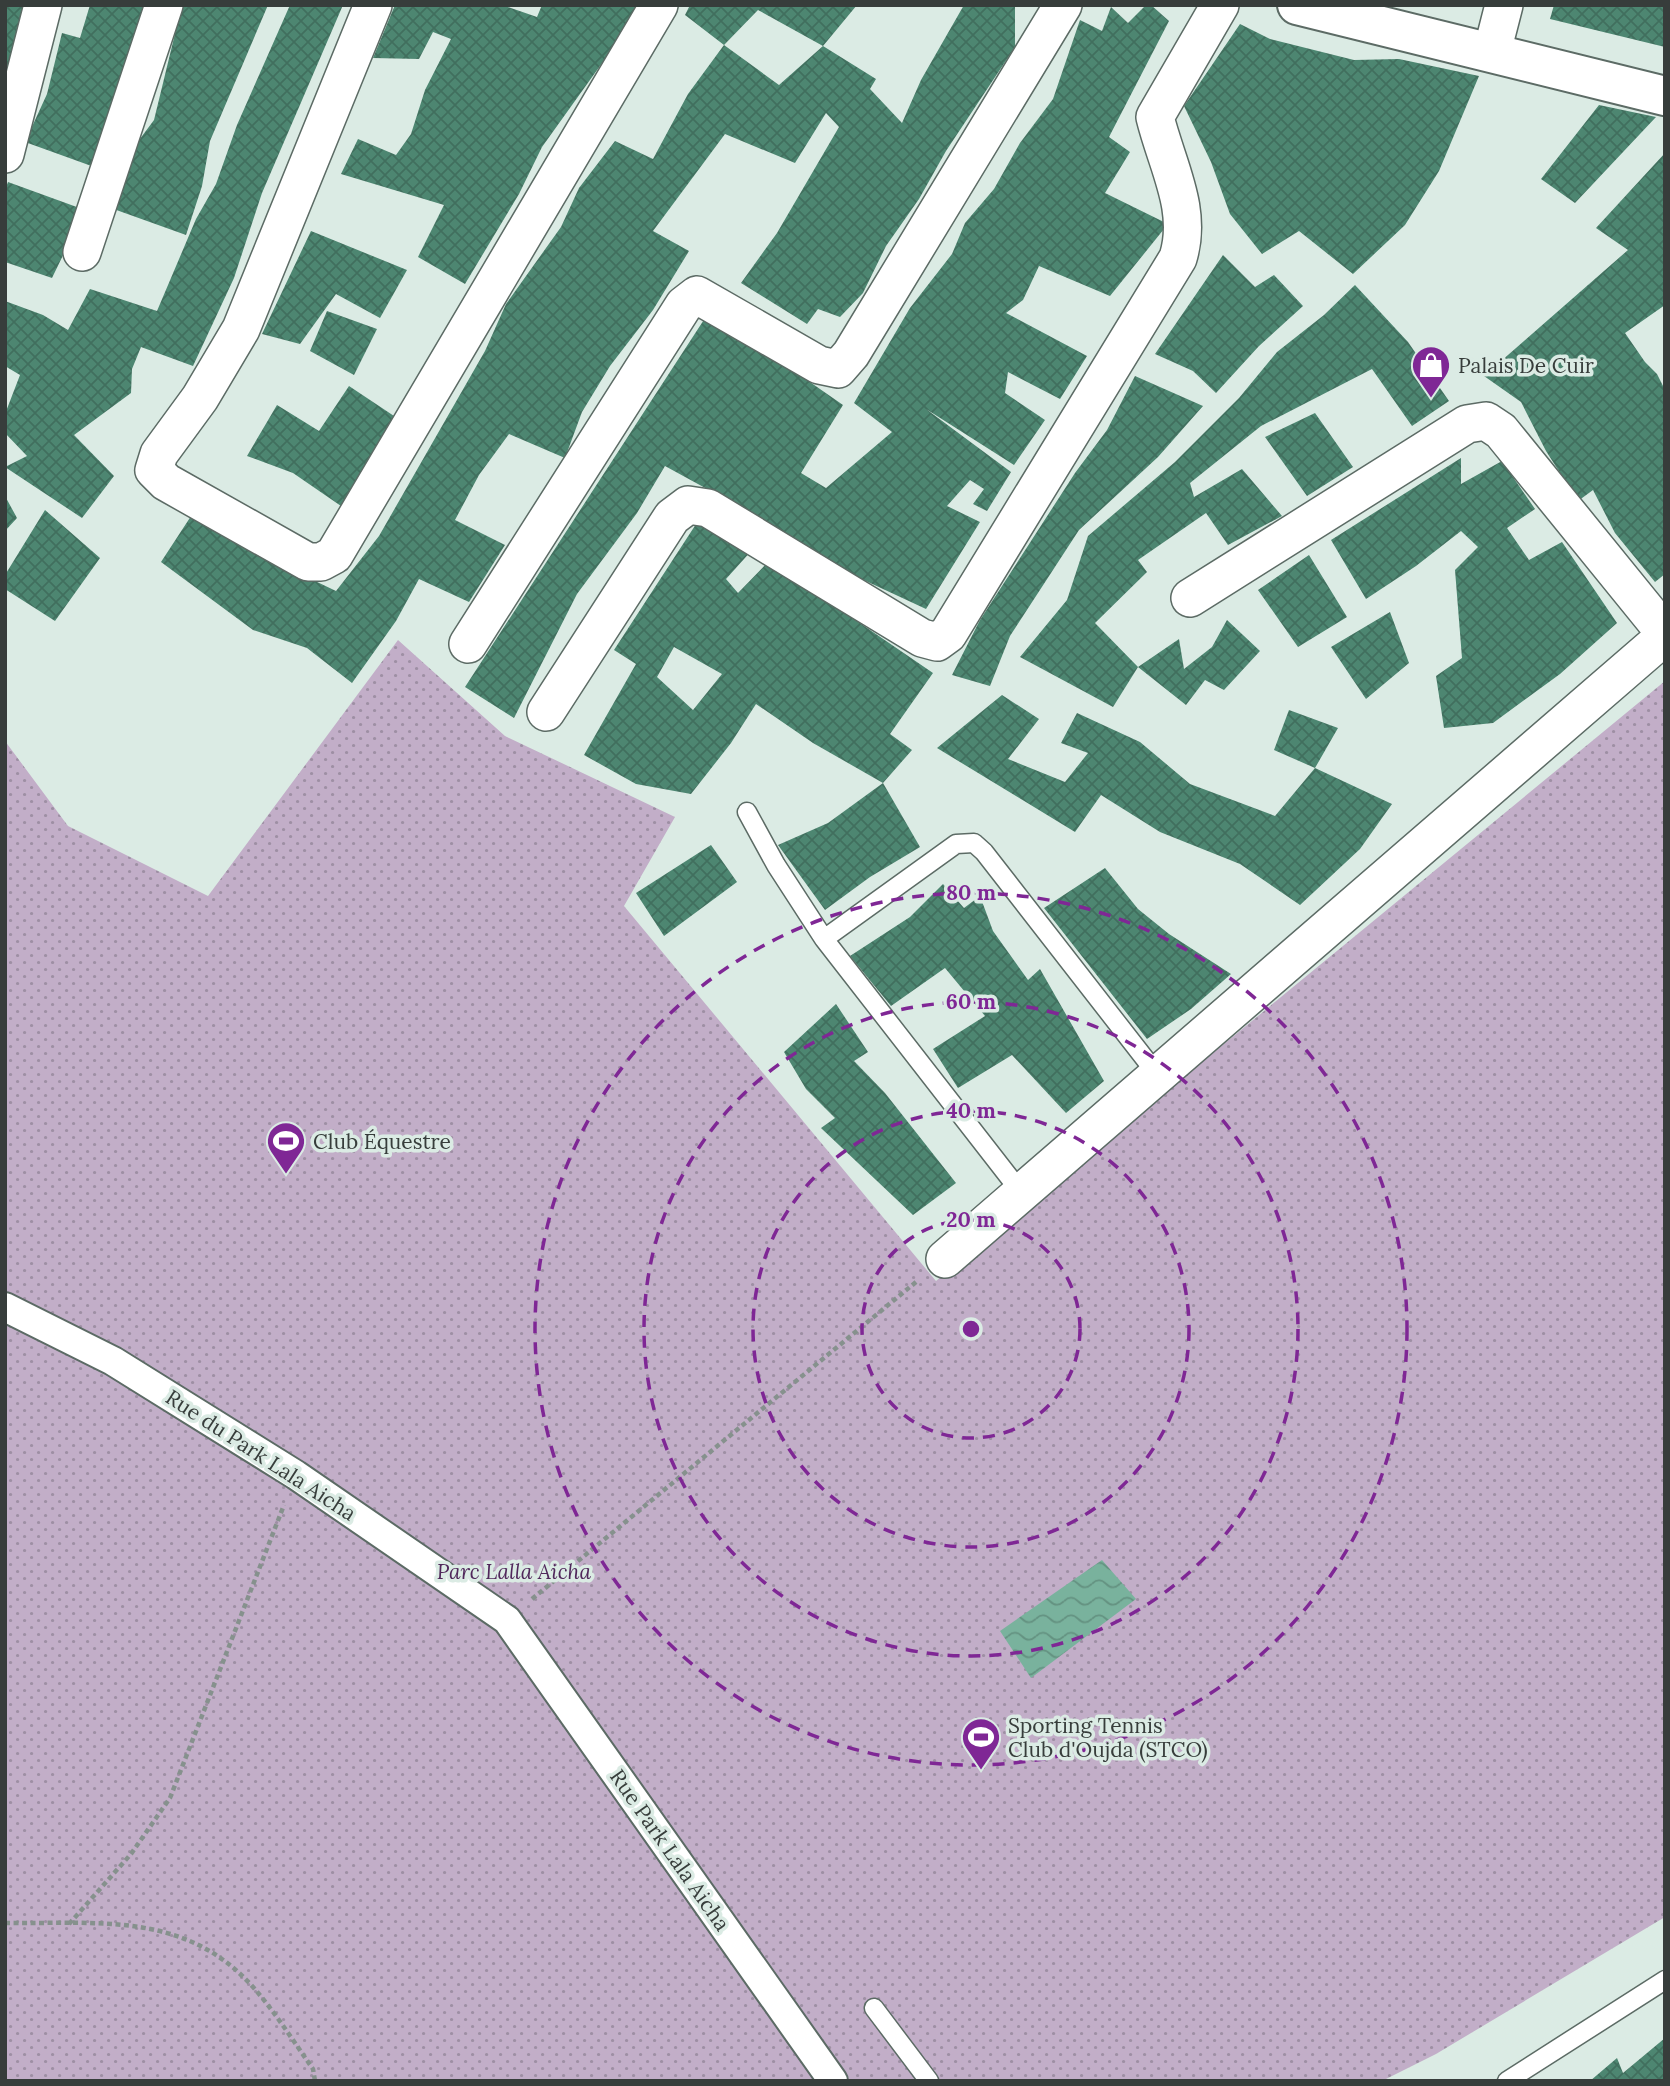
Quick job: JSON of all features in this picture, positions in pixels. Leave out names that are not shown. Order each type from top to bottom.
[{"type":"street","points":[[5,154],[43,5]]},
{"type":"street","points":[[82,252],[164,5]]},
{"type":"street","points":[[373,5],[241,329],[200,398],[159,454],[153,470],[166,482],[308,562],[321,562],[334,555],[659,5]]},
{"type":"street","points":[[468,644],[684,305],[697,295],[819,365],[838,369],[845,362],[1063,5]]},
{"type":"street","points":[[546,712],[672,517],[688,505],[708,508],[922,638],[937,642],[948,634],[1178,258],[1185,236],[1184,213],[1155,117],[1220,5]]},
{"type":"street","points":[[1492,51],[1504,5]]},
{"type":"street","points":[[1320,8],[1665,96]]},
{"type":"street","points":[[944,1259],[1665,634],[1501,431],[1486,421],[1467,424],[1190,598]]},
{"type":"street","name":"Rue du Park Lala Aicha","points":[[5,1307],[113,1361],[296,1475],[507,1620]]},
{"type":"street","name":"Rue Park Lala Aicha","points":[[507,1620],[833,2081]]},
{"type":"lane","points":[[747,812],[776,865],[824,939],[1020,1191]]},
{"type":"lane","points":[[824,939],[956,844],[974,843],[984,852],[1156,1073]]},
{"type":"lane","points":[[1507,2081],[1665,1980]]},
{"type":"lane","points":[[874,2008],[929,2081]]},
{"type":"path","points":[[507,1620],[944,1259]]},
{"type":"path","points":[[69,1924],[131,1854],[170,1798],[296,1475]]},
{"type":"path","points":[[5,1923],[135,1924],[169,1931],[200,1945],[229,1964],[254,1988],[313,2069],[316,2081]]},
{"type":"green space","name":"Parc Lalla Aicha","points":[[398,640],[505,736],[675,817],[624,906],[936,1281],[1665,681],[1665,1917],[1436,2054],[1382,2081],[5,2081],[5,741],[68,826],[208,896]]},
{"type":"water","points":[[1102,1560],[1136,1599],[1031,1678],[1000,1631]]},
{"type":"building","points":[[5,5],[32,5],[5,108]]},
{"type":"building","points":[[90,5],[156,5],[97,168],[25,142],[47,94],[62,33],[80,38]]},
{"type":"building","points":[[182,5],[268,5],[210,141],[202,186],[186,235],[108,207],[125,159],[154,120]]},
{"type":"building","points":[[290,5],[343,5],[262,193],[234,278],[193,366],[141,347],[132,369],[131,393],[74,435],[114,476],[82,518],[5,467],[27,456],[5,433],[5,414],[20,375],[5,366],[5,301],[43,315],[68,330],[90,289],[157,311],[196,219],[216,184],[237,125]]},
{"type":"building","points":[[395,5],[502,5],[537,17],[542,5],[637,5],[615,45],[542,147],[519,194],[465,284],[418,257],[444,205],[341,174],[358,139],[396,155],[411,134],[425,90],[451,39],[433,32],[419,59],[373,58]]},
{"type":"building","points":[[690,5],[857,5],[823,46],[758,10],[724,45],[685,15]]},
{"type":"building","points":[[964,5],[1015,6],[1015,47],[946,151],[919,199],[886,246],[863,293],[840,317],[818,309],[807,324],[741,283],[777,233],[839,127],[826,113],[795,163],[725,134],[653,231],[689,251],[653,310],[610,366],[582,412],[565,458],[509,434],[479,475],[455,520],[505,545],[469,602],[419,579],[396,621],[352,683],[307,648],[253,630],[161,562],[195,510],[292,570],[336,591],[379,536],[485,351],[506,304],[561,227],[579,188],[615,141],[653,159],[688,94],[724,45],[779,85],[823,46],[876,79],[870,89],[902,123],[921,80]]},
{"type":"building","points":[[1146,5],[1151,5],[1169,21],[1109,137],[1130,152],[1105,193],[1168,224],[1110,296],[1039,266],[1023,300],[1006,313],[1087,356],[1060,399],[1008,372],[1005,393],[1045,420],[1014,465],[926,409],[1011,472],[987,511],[973,504],[984,489],[970,480],[947,506],[980,522],[926,609],[840,569],[729,501],[665,466],[637,513],[577,594],[514,718],[465,687],[709,312],[843,405],[801,473],[826,488],[892,432],[854,403],[910,308],[952,254],[965,223],[994,189],[1020,143],[1053,99],[1080,20],[1102,31],[1111,7],[1128,23]]},
{"type":"building","points":[[1554,5],[1665,5],[1665,47],[1550,19]]},
{"type":"building","points":[[1240,24],[1270,39],[1354,60],[1399,59],[1479,76],[1439,171],[1405,225],[1353,274],[1299,231],[1262,254],[1230,214],[1211,162],[1184,106]]},
{"type":"building","points":[[1599,105],[1656,117],[1575,203],[1541,179]]},
{"type":"building","points":[[1665,153],[1665,305],[1625,333],[1657,374],[1665,390],[1665,574],[1655,582],[1615,533],[1593,490],[1578,501],[1546,451],[1521,402],[1484,376],[1628,250],[1596,228]]},
{"type":"building","points":[[8,182],[85,210],[52,278],[5,262],[5,190]]},
{"type":"building","points":[[311,231],[407,270],[380,318],[336,294],[300,344],[262,334]]},
{"type":"building","points":[[1223,255],[1255,287],[1274,275],[1303,306],[1259,346],[1216,393],[1193,371],[1155,354]]},
{"type":"building","points":[[1355,285],[1408,342],[1449,401],[1412,426],[1372,369],[1261,426],[1190,483],[1194,497],[1242,469],[1282,516],[1228,545],[1206,513],[1138,560],[1147,572],[1095,623],[1138,667],[1113,707],[1020,657],[1067,600],[1088,536],[1175,462],[1239,398],[1277,352],[1324,315]]},
{"type":"building","points":[[327,311],[377,329],[354,375],[310,351]]},
{"type":"building","points":[[1135,376],[1203,406],[1158,457],[1079,530],[1010,636],[990,686],[952,675],[980,620],[1075,473],[1107,430]]},
{"type":"building","points":[[349,386],[394,416],[341,506],[293,473],[247,456],[277,405],[319,431]]},
{"type":"building","points":[[1315,413],[1353,467],[1307,496],[1265,437]]},
{"type":"building","points":[[1461,458],[1461,484],[1502,461],[1535,509],[1507,528],[1529,560],[1562,542],[1617,623],[1560,674],[1493,723],[1444,728],[1436,676],[1462,658],[1455,570],[1478,547],[1461,531],[1416,566],[1366,599],[1331,540]]},
{"type":"building","points":[[5,496],[17,518],[5,531]]},
{"type":"building","points":[[45,510],[100,558],[55,621],[5,589],[5,575]]},
{"type":"building","points":[[700,518],[753,549],[726,579],[738,593],[769,561],[933,673],[890,734],[912,750],[883,783],[813,743],[756,704],[731,743],[691,794],[636,784],[584,755],[636,664],[614,650]],"holes":[[[674,647],[722,674],[693,710],[657,677]]]},
{"type":"building","points":[[1309,555],[1347,617],[1298,647],[1258,590]]},
{"type":"building","points":[[1390,612],[1409,663],[1366,699],[1331,647]]},
{"type":"building","points":[[1227,620],[1260,651],[1224,690],[1205,680],[1186,705],[1138,667],[1179,639],[1184,669],[1212,647]]},
{"type":"building","points":[[1002,695],[1039,719],[1008,759],[1065,782],[1088,753],[1061,743],[1077,713],[1140,742],[1190,784],[1275,816],[1315,768],[1392,804],[1360,849],[1300,905],[1240,864],[1160,832],[1101,795],[1075,832],[937,748]]},
{"type":"building","points":[[1289,710],[1338,728],[1315,768],[1274,750]]},
{"type":"building","points":[[883,783],[920,847],[870,877],[825,910],[778,845],[828,823]]},
{"type":"building","points":[[711,845],[737,882],[664,936],[636,893]]},
{"type":"building","points":[[1105,868],[1138,909],[1169,934],[1231,974],[1191,1009],[1147,1039],[1044,908]]},
{"type":"building","points":[[943,884],[964,908],[980,896],[993,931],[1028,980],[1040,969],[1104,1081],[1066,1113],[1012,1055],[958,1088],[933,1049],[985,1016],[945,968],[891,1006],[850,956],[910,917]]},
{"type":"building","points":[[836,1004],[868,1052],[854,1061],[885,1093],[956,1183],[913,1215],[821,1128],[835,1118],[806,1089],[784,1052]]},
{"type":"building","points":[[1665,2038],[1665,2081],[1590,2081],[1617,2058],[1623,2073]]},
{"type":"place","name":"Palais De Cuir","points":[[1431,399]]},
{"type":"place","name":"Club Équestre","points":[[286,1175]]},
{"type":"place","name":"Sporting Tennis Club d'Oujda (STCO)","points":[[981,1771]]}]
